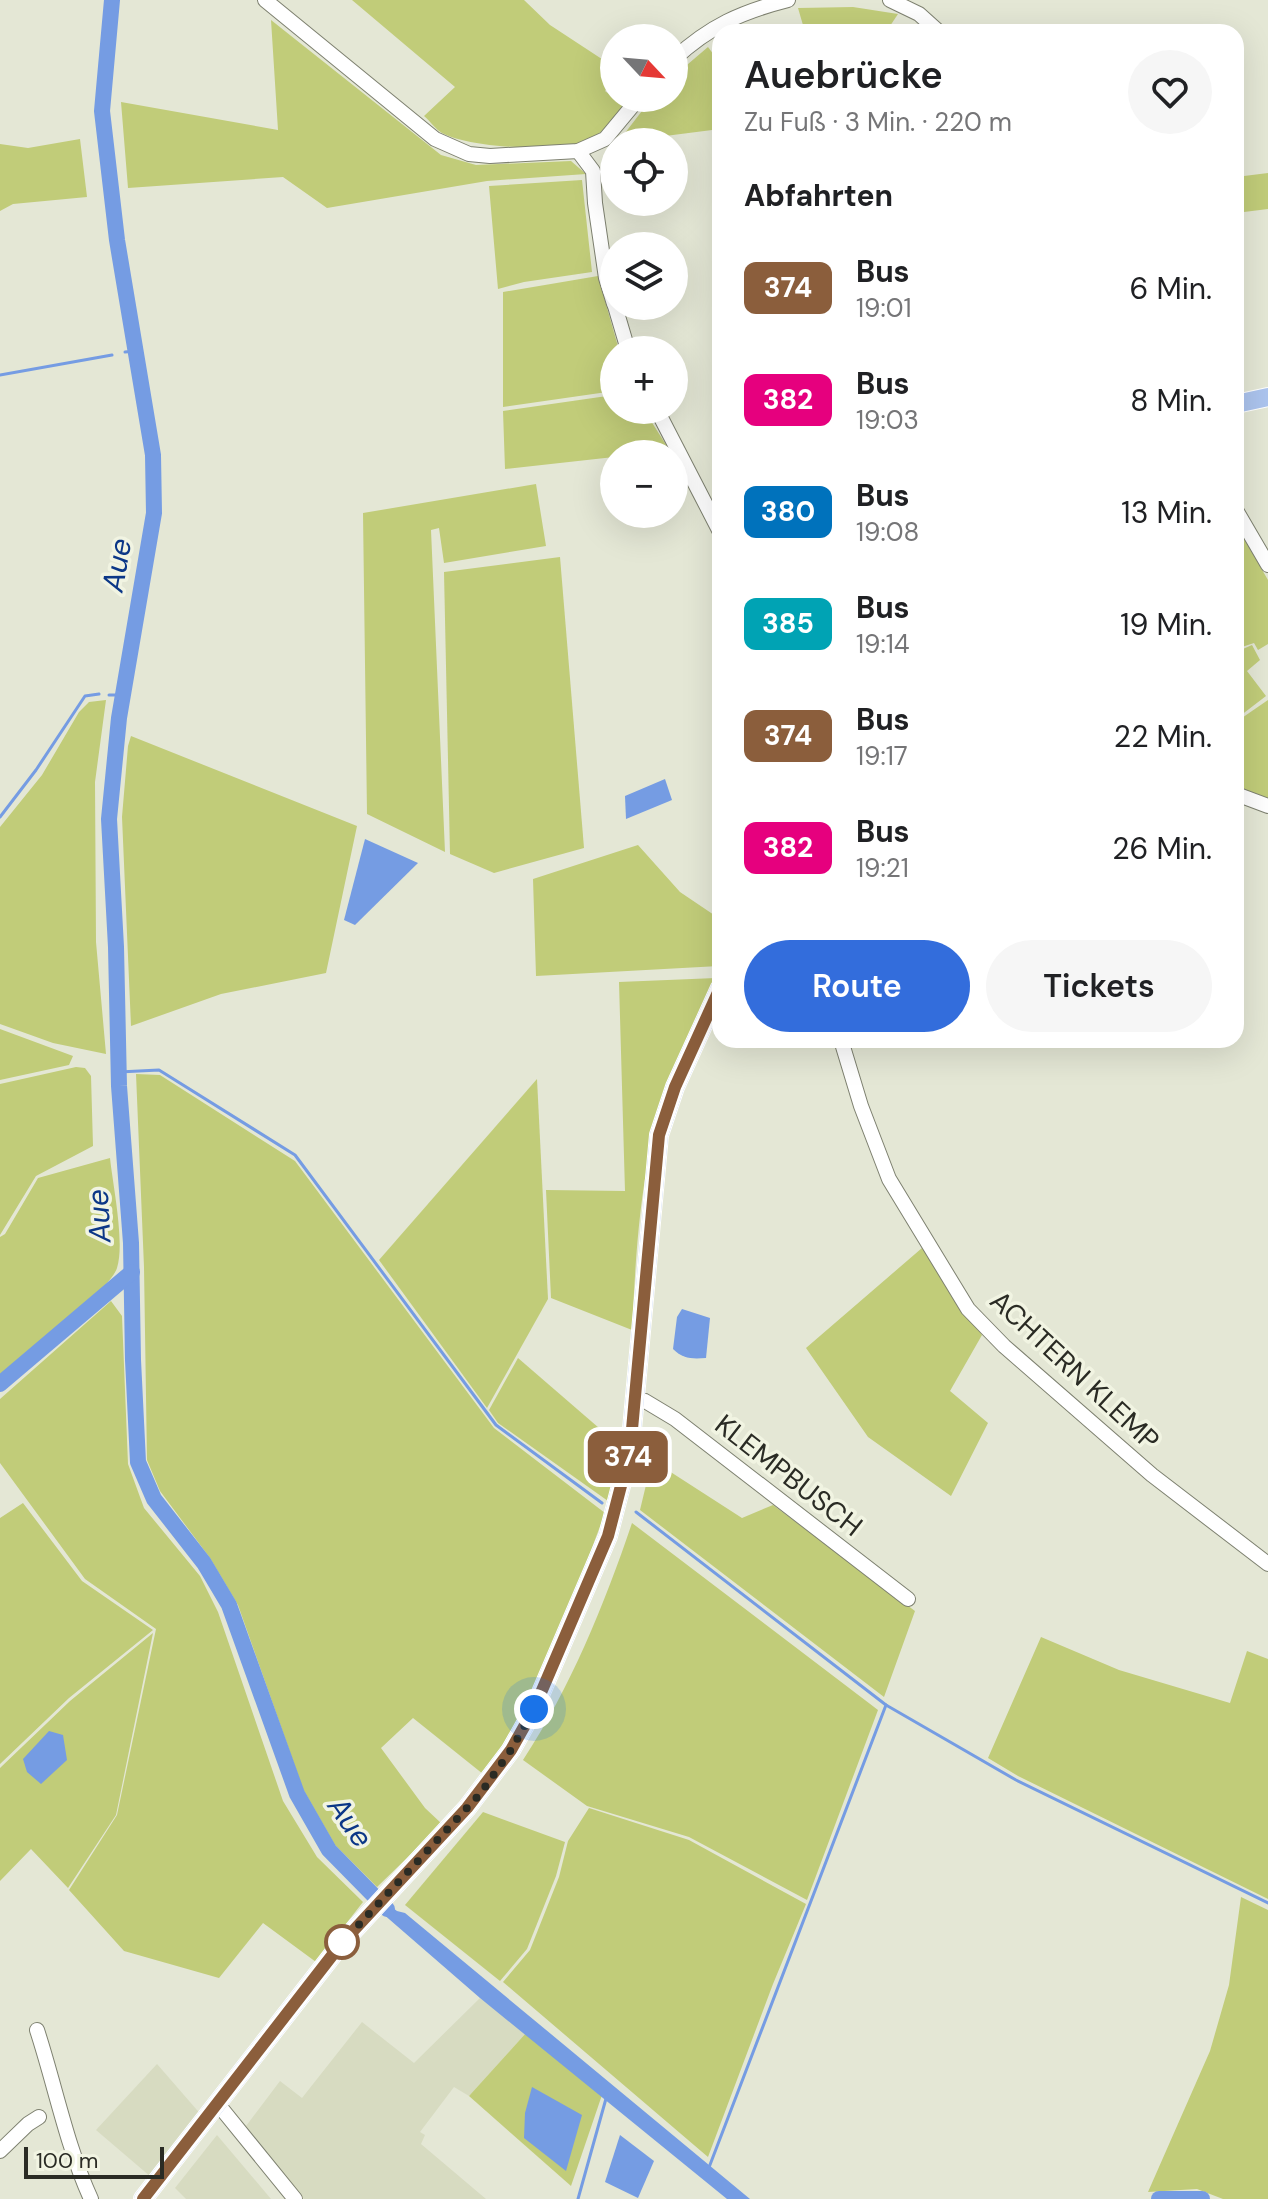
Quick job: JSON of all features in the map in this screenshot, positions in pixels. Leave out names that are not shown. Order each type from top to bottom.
[{"type":"main road","points":[[1244,402],[1268,397]]},
{"type":"main road","points":[[143,2199],[367,1914],[480,1794],[511,1750],[534,1709],[608,1536],[630,1451],[659,1135],[675,1087],[712,1006]]},
{"type":"street","points":[[265,0],[435,139],[455,149],[490,156],[578,151],[600,141]]},
{"type":"street","points":[[722,24],[747,10],[788,0]]},
{"type":"street","points":[[890,0],[919,14],[930,24]]},
{"type":"street","points":[[688,46],[712,30]]},
{"type":"street","points":[[614,128],[627,112]]},
{"type":"street","points":[[578,151],[593,171]]},
{"type":"street","points":[[600,152],[593,171],[600,237]]},
{"type":"street","points":[[664,424],[712,517]]},
{"type":"street","points":[[1244,524],[1268,565]]},
{"type":"street","points":[[1244,797],[1268,806]]},
{"type":"street","name":"ACHTERN KLEMP","points":[[843,1048],[861,1106],[889,1179],[968,1309],[1004,1346],[1152,1475],[1268,1564]]},
{"type":"street","name":"KLEMPBUSCH","points":[[634,1400],[645,1401],[675,1419],[908,1599]]},
{"type":"street","points":[[37,2030],[60,2100],[77,2168],[91,2199]]},
{"type":"street","points":[[217,2103],[295,2199]]},
{"type":"street","points":[[0,2151],[39,2117]]},
{"type":"shaded area","points":[[480,1998],[526,2033],[469,2096],[454,2087],[420,2132],[425,2135],[421,2144],[486,2199],[304,2199],[246,2126],[280,2081],[302,2098],[362,2022],[414,2063]]},
{"type":"shaded area","points":[[157,2064],[203,2117],[151,2177],[96,2130]]},
{"type":"shaded area","points":[[217,2135],[271,2199],[186,2199],[175,2188]]},
{"type":"green space","points":[[352,0],[524,0],[550,25],[600,58],[600,112],[622,112],[607,127],[600,128],[600,132],[583,142],[533,148],[491,145],[440,132],[424,116],[455,87]]},
{"type":"green space","points":[[853,7],[898,14],[891,24],[803,24],[798,8]]},
{"type":"green space","points":[[271,20],[441,155],[476,165],[571,161],[586,174],[487,181],[327,208],[283,177],[128,188],[121,102],[278,130]]},
{"type":"green space","points":[[708,47],[712,52],[712,130],[688,133],[688,128],[629,128],[641,112],[688,112],[688,64]]},
{"type":"green space","points":[[80,139],[87,197],[13,204],[0,211],[0,144],[28,148]]},
{"type":"green space","points":[[1268,173],[1268,209],[1244,212],[1244,176]]},
{"type":"green space","points":[[582,180],[592,272],[498,289],[489,186]]},
{"type":"green space","points":[[598,276],[600,320],[610,320],[615,336],[600,336],[600,393],[503,407],[503,292]]},
{"type":"green space","points":[[600,397],[600,424],[653,424],[663,440],[600,440],[600,459],[505,469],[503,411]]},
{"type":"green space","points":[[536,484],[546,546],[444,563],[439,528],[431,530],[445,852],[367,814],[363,513]]},
{"type":"green space","points":[[1244,539],[1268,580],[1268,644],[1258,650],[1254,643],[1244,646]]},
{"type":"green space","points":[[560,557],[584,848],[494,873],[450,854],[444,572]]},
{"type":"green space","points":[[1252,645],[1260,660],[1247,671],[1266,696],[1244,713],[1244,648]]},
{"type":"green space","points":[[106,700],[95,782],[96,942],[106,1054],[53,1043],[0,1024],[0,827],[42,775],[79,712],[89,702]]},
{"type":"green space","points":[[1268,700],[1268,799],[1244,790],[1244,716]]},
{"type":"green space","points":[[131,736],[357,826],[326,973],[221,994],[131,1026],[122,817]]},
{"type":"green space","points":[[638,845],[680,892],[712,914],[712,966],[536,976],[533,879]]},
{"type":"green space","points":[[712,978],[712,987],[670,1085],[650,1151],[640,1218],[632,1330],[551,1298],[546,1190],[625,1191],[619,982]]},
{"type":"green space","points":[[0,1029],[73,1056],[69,1065],[0,1080]]},
{"type":"green space","points":[[76,1067],[85,1068],[91,1076],[93,1146],[36,1176],[0,1235],[0,1084]]},
{"type":"green space","points":[[136,1074],[160,1075],[295,1161],[494,1428],[605,1513],[538,1680],[483,1774],[413,1718],[381,1748],[425,1808],[442,1824],[377,1887],[335,1845],[303,1789],[238,1605],[210,1558],[160,1491],[147,1460],[144,1267]]},
{"type":"green space","points":[[537,1079],[548,1299],[487,1408],[379,1260]]},
{"type":"green space","points":[[110,1158],[119,1230],[117,1268],[111,1279],[83,1308],[0,1376],[0,1237],[5,1234],[38,1178]]},
{"type":"green space","points":[[922,1248],[982,1335],[950,1391],[988,1423],[951,1496],[868,1437],[806,1348]]},
{"type":"green space","points":[[111,1301],[122,1316],[128,1464],[144,1508],[200,1576],[218,1612],[283,1801],[317,1857],[363,1902],[316,1962],[263,1923],[219,1978],[124,1951],[69,1890],[117,1815],[156,1629],[85,1579],[0,1463],[0,1399]]},
{"type":"green space","points":[[518,1358],[621,1447],[608,1501],[498,1423],[489,1410]]},
{"type":"green space","points":[[652,1460],[742,1518],[773,1505],[915,1611],[884,1697],[640,1510]]},
{"type":"green space","points":[[23,1503],[82,1581],[153,1630],[69,1698],[0,1764],[0,1518]]},
{"type":"green space","points":[[632,1523],[878,1710],[807,1900],[689,1837],[587,1806],[523,1760],[556,1704],[585,1645]]},
{"type":"green space","points":[[153,1633],[116,1815],[68,1888],[31,1849],[0,1881],[0,1768],[70,1701]]},
{"type":"green space","points":[[1041,1637],[1119,1670],[1230,1703],[1247,1651],[1268,1659],[1268,1899],[1018,1776],[988,1758]]},
{"type":"green space","points":[[589,1808],[689,1840],[806,1904],[708,2157],[503,1982],[530,1950],[559,1877],[568,1841]]},
{"type":"green space","points":[[483,1812],[565,1842],[556,1876],[527,1949],[500,1981],[405,1905]]},
{"type":"green space","points":[[1241,1897],[1268,1910],[1268,2199],[1223,2199],[1197,2189],[1148,2192],[1210,2051],[1229,1985]]},
{"type":"green space","points":[[526,2033],[602,2095],[571,2186],[469,2096]]},
{"type":"water","points":[[665,779],[672,800],[626,819],[625,796]]},
{"type":"water","points":[[365,839],[418,863],[355,925],[344,920]]},
{"type":"water","points":[[682,1309],[710,1318],[706,1358],[688,1358],[673,1349],[677,1317]]},
{"type":"water","points":[[49,1731],[63,1735],[67,1760],[41,1784],[27,1772],[23,1759]]},
{"type":"water","points":[[389,1905],[405,1913],[750,2199],[727,2199],[480,1998],[382,1913]]},
{"type":"water","points":[[532,2087],[582,2115],[566,2171],[524,2138],[525,2113]]},
{"type":"water","points":[[620,2135],[654,2161],[638,2198],[605,2182]]},
{"type":"waterway","name":"Aue","points":[[112,0],[102,111],[117,240],[153,455],[154,513],[119,718],[109,819],[119,1086],[131,1243],[138,1462],[154,1499],[204,1563],[229,1605],[297,1794],[329,1850],[387,1909]]},
{"type":"waterway","points":[[125,352],[136,351]]},
{"type":"waterway","points":[[0,375],[112,355]]},
{"type":"waterway","points":[[0,817],[36,770],[85,696],[99,694]]},
{"type":"waterway","points":[[109,695],[123,695]]},
{"type":"waterway","points":[[119,1072],[159,1070],[295,1155],[496,1425],[602,1503]]},
{"type":"waterway","points":[[0,1384],[132,1272]]},
{"type":"waterway","points":[[636,1512],[886,1705]]},
{"type":"waterway","points":[[708,2170],[886,1705],[1016,1780],[1268,1903]]},
{"type":"waterway","points":[[578,2199],[607,2095]]},
{"type":"waterway","name":"Aue","points":[[1159,2199],[1202,2199]]},
{"type":"bus line","name":"374","points":[[143,2199],[341,1944],[492,1779],[534,1709],[608,1536],[619,1500],[630,1451],[659,1135],[675,1087],[712,1006]]},
{"type":"route","points":[[342,1942],[480,1794],[511,1750],[534,1709]]}]
